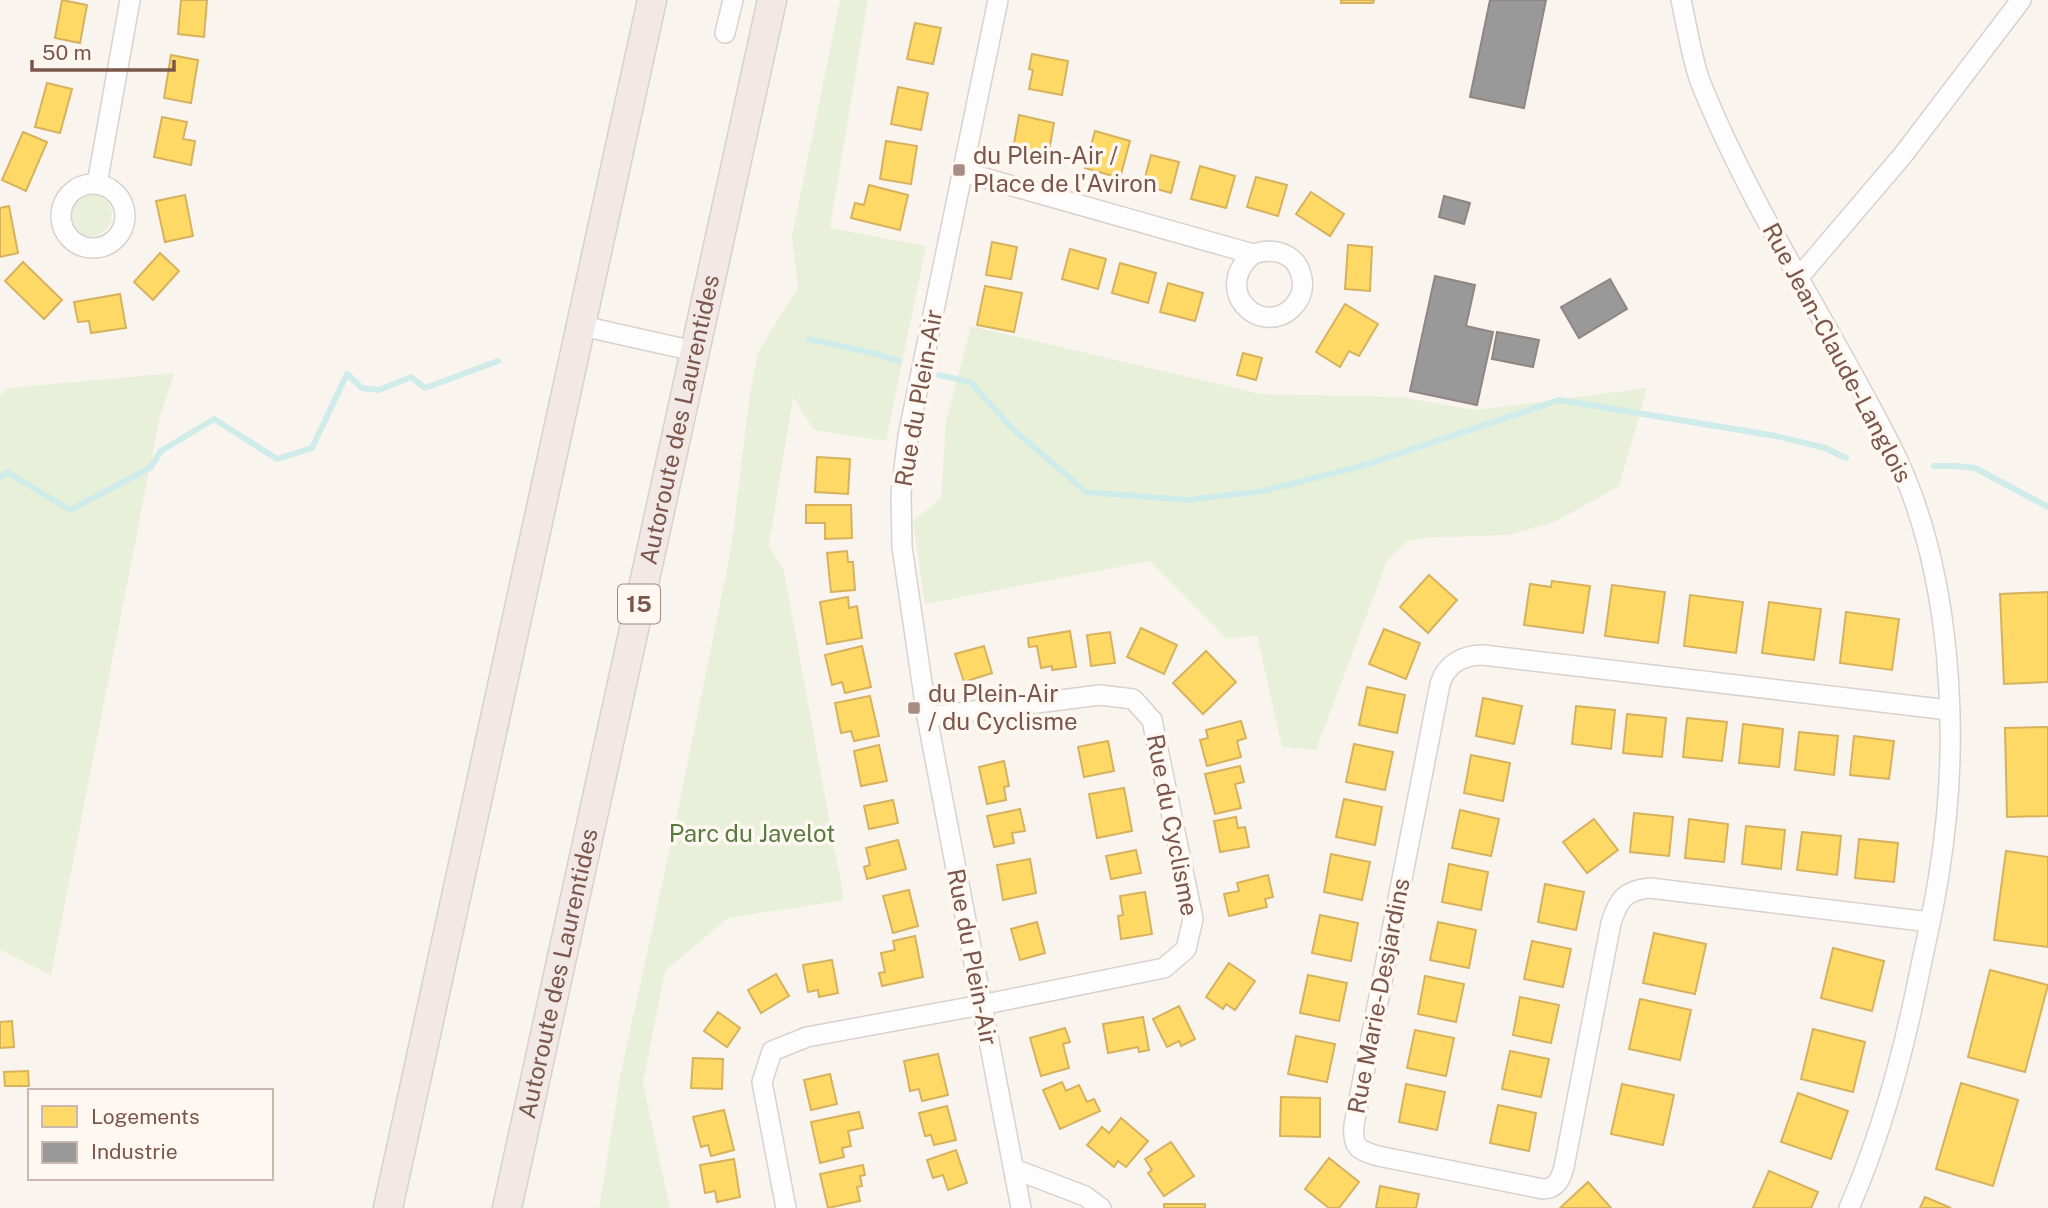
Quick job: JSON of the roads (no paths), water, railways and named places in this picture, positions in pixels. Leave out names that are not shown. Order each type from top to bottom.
[{"type":"highway","points":[[388,1208],[652,0]]},
{"type":"highway","name":"Autoroute des Laurentides","points":[[507,1208],[772,0]]},
{"type":"street","points":[[97,184],[130,0]]},
{"type":"street","points":[[725,33],[733,0]]},
{"type":"street","name":"Rue du Plein-Air","points":[[998,0],[908,436],[901,493],[902,547],[927,717],[1021,1208]]},
{"type":"street","name":"Rue Jean-Claude-Langlois","points":[[1681,0],[1699,78],[1745,179],[1781,250],[1799,277],[1892,447],[1919,512],[1931,556],[1940,606],[1949,710],[1949,771],[1940,872],[1894,1083],[1878,1135],[1849,1208]]},
{"type":"street","points":[[1799,277],[1903,155],[2021,0]]},
{"type":"street","points":[[964,172],[1253,254]]},
{"type":"street","points":[[582,327],[694,351]]},
{"type":"street","name":"Rue Marie-Desjardins","points":[[1930,922],[1650,888],[1637,889],[1620,901],[1611,923],[1564,1167],[1556,1185],[1543,1189],[1378,1156],[1361,1150],[1354,1143],[1354,1125],[1440,684],[1443,675],[1452,665],[1473,655],[1483,655],[1949,710]]},
{"type":"street","name":"Rue du Cyclisme","points":[[786,1208],[762,1082],[772,1051],[807,1037],[1164,968],[1186,949],[1193,919],[1152,720],[1133,699],[1100,695],[927,717]]},
{"type":"street","points":[[1014,1170],[1085,1196],[1101,1208]]},
{"type":"waterway","points":[[809,339],[899,361]]},
{"type":"waterway","points":[[0,477],[7,472],[70,510],[150,468],[161,451],[214,419],[277,459],[312,448],[347,374],[362,388],[379,390],[411,377],[425,388],[498,361]]},
{"type":"waterway","points":[[939,375],[970,382],[1013,429],[1086,492],[1188,500],[1264,491],[1362,466],[1559,400],[1776,436],[1825,448],[1846,458]]},
{"type":"waterway","points":[[1934,466],[1975,468],[2048,507]]},
{"type":"place","name":"du Plein-Air / Place de l'Aviron","points":[[959,170]]},
{"type":"place","name":"du Plein-Air / du Cyclisme","points":[[914,708]]},
{"type":"park label","name":"Parc du Javelot","points":[[752,834]]}]
